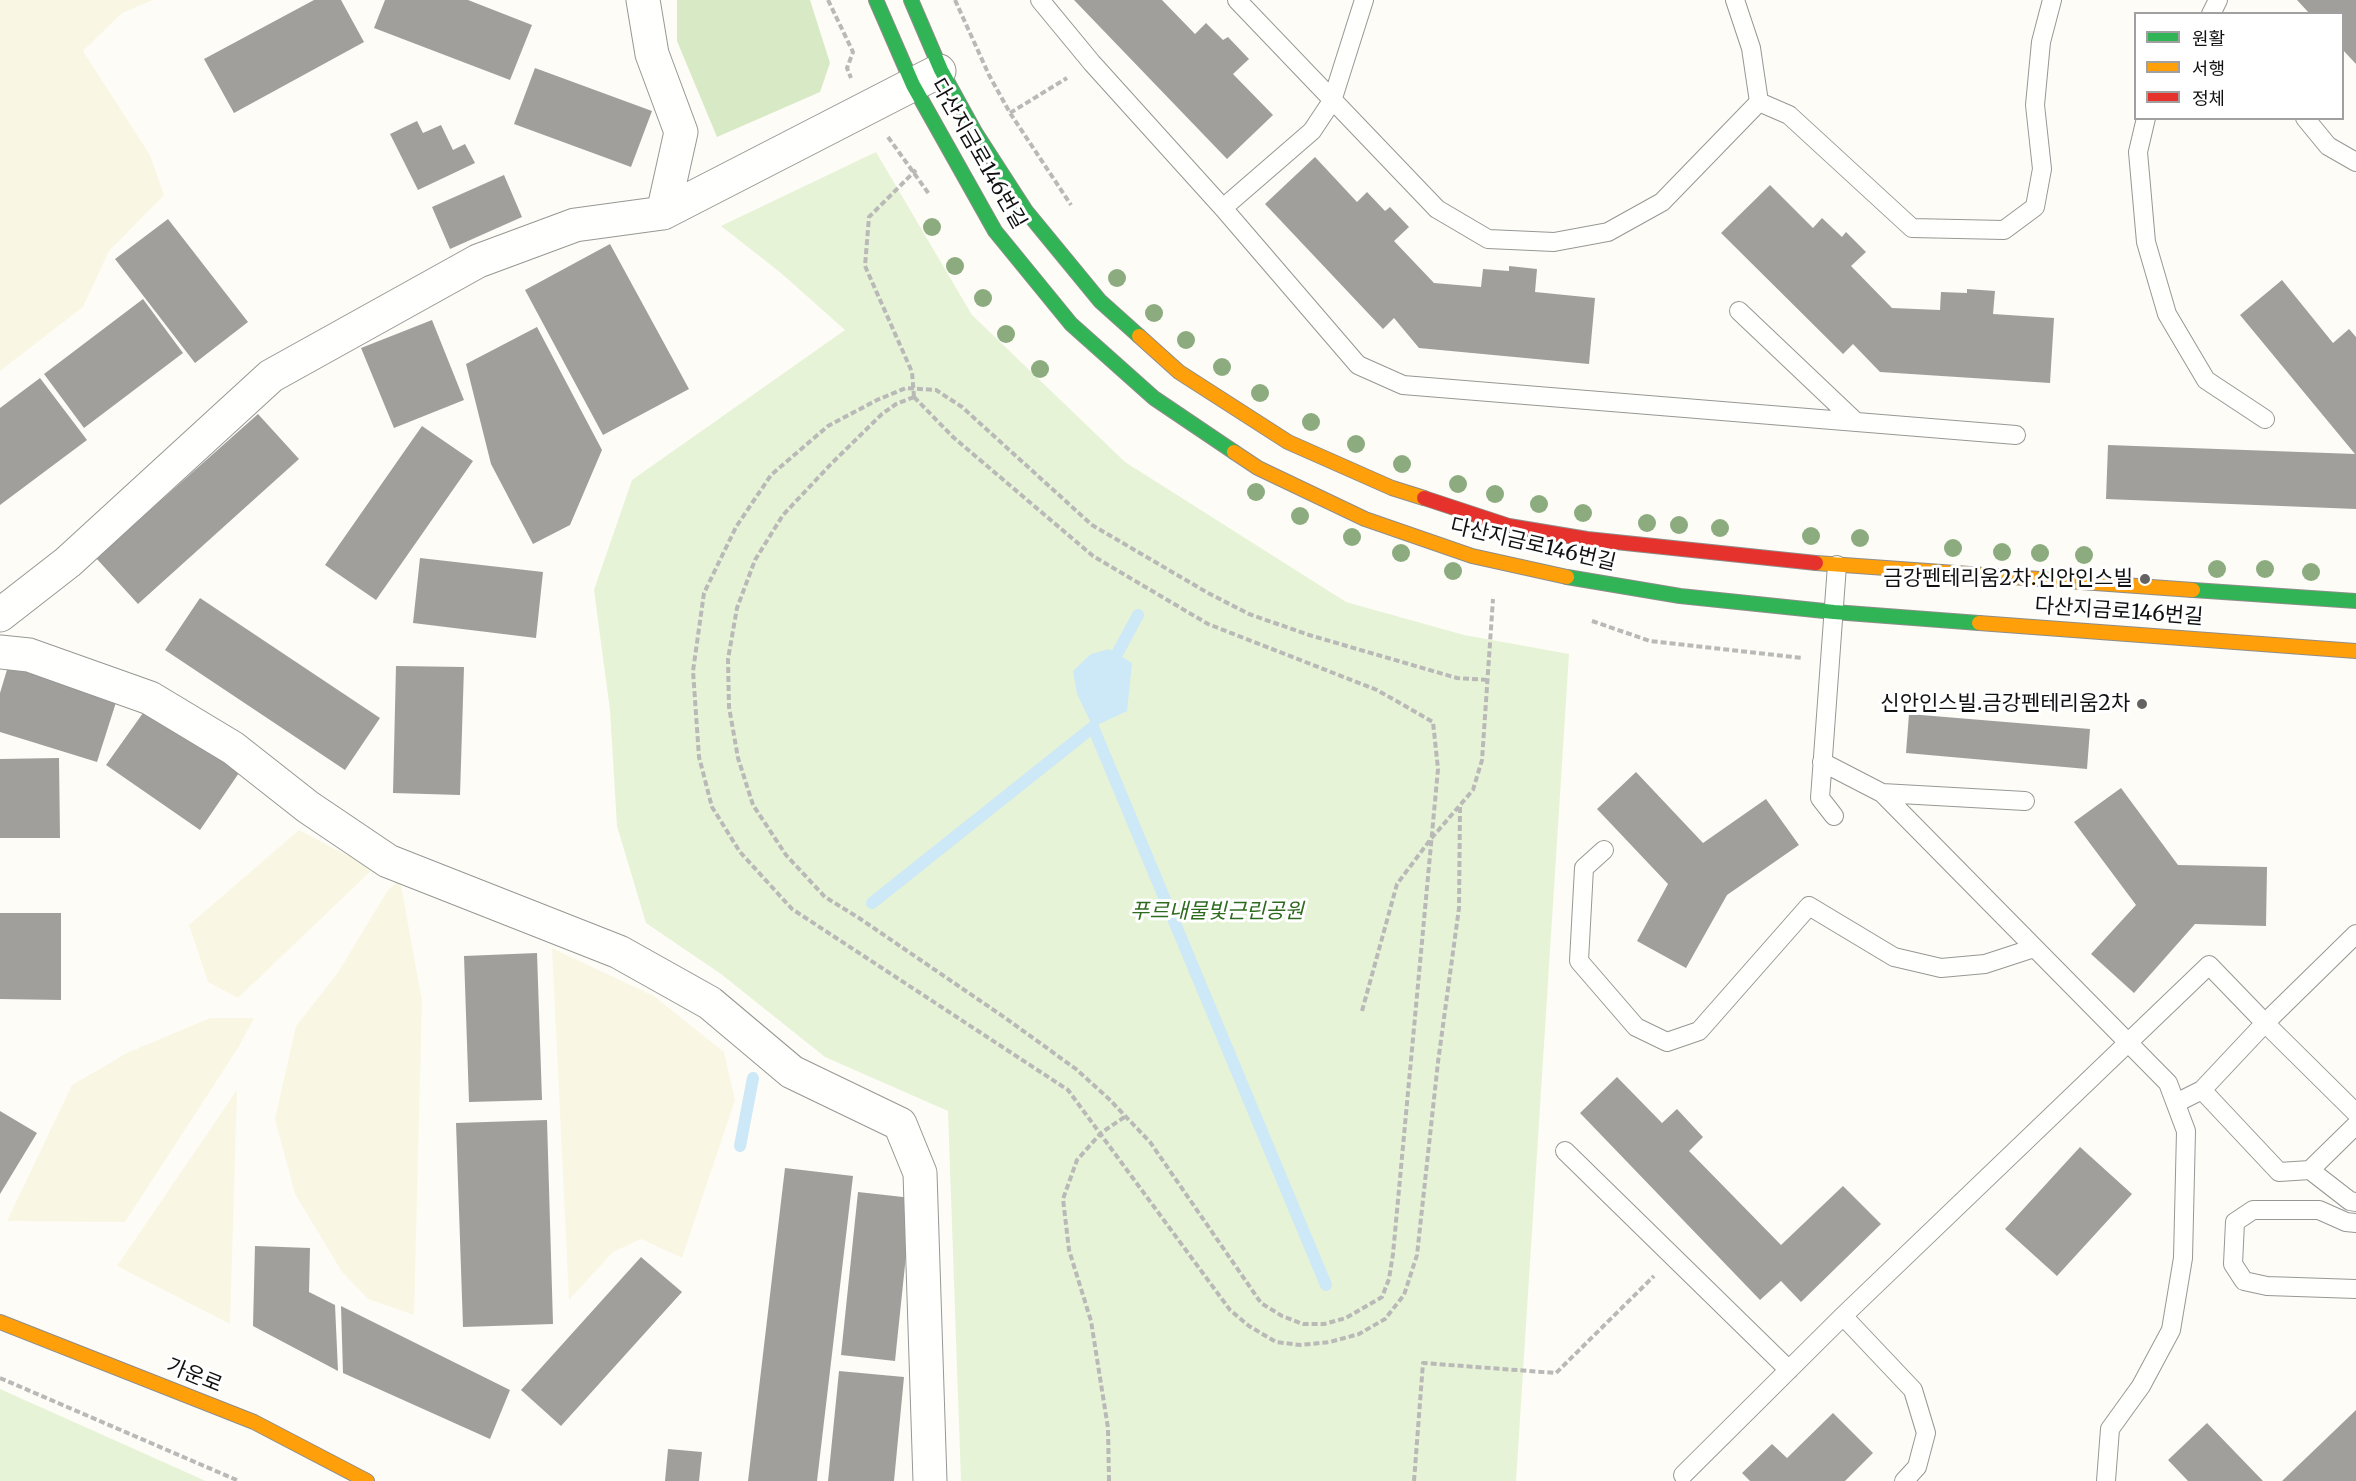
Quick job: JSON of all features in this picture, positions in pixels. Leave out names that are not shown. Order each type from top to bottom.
[{"type":"street","points":[[643,0],[652,54],[681,132],[663,213]]},
{"type":"street","name":"다산지금로146번길","points":[[876,0],[927,78],[975,132],[1026,211],[1100,301],[1179,372],[1288,442],[1392,488],[1509,526],[1587,539],[1837,565],[2356,601]]},
{"type":"street","name":"다산지금로146번길","points":[[911,0],[927,78],[995,231],[1071,324],[1154,398],[1258,468],[1365,519],[1472,556],[1582,580],[1680,597],[1834,612],[2356,651]]},
{"type":"street","points":[[0,615],[68,562],[272,376],[477,261],[575,225],[663,213],[927,78]]},
{"type":"street","points":[[0,652],[29,655],[150,698],[233,748],[308,807],[388,861],[619,952],[710,1003],[792,1072],[900,1124],[920,1173],[930,1481]]},
{"type":"street","name":"가운로","points":[[0,1322],[254,1422],[367,1481]]},
{"type":"lane","points":[[1040,0],[1092,63],[1223,208],[1358,365],[1403,385],[2016,435]]},
{"type":"lane","points":[[1237,0],[1437,209],[1488,239],[1554,242],[1608,232],[1662,202],[1759,102]]},
{"type":"lane","points":[[1223,208],[1312,131],[1332,101],[1364,0]]},
{"type":"lane","points":[[1735,0],[1751,48],[1759,102]]},
{"type":"lane","points":[[1759,102],[1789,115],[1912,228],[2004,230],[2035,207],[2042,169],[2035,105],[2041,42],[2052,0]]},
{"type":"lane","points":[[2146,120],[2138,152],[2146,242],[2167,314],[2206,380],[2265,419]]},
{"type":"lane","points":[[2307,120],[2328,146],[2356,162]]},
{"type":"lane","points":[[1739,311],[1856,422]]},
{"type":"lane","points":[[1834,816],[1820,798],[1837,565]]},
{"type":"lane","points":[[1822,762],[1882,793],[2168,1083],[2186,1131],[2183,1258],[2171,1330],[2141,1386],[2110,1429],[2106,1481]]},
{"type":"lane","points":[[1882,793],[2025,801]]},
{"type":"lane","points":[[1604,850],[1584,868],[1579,962],[1636,1028],[1667,1042],[1699,1031],[1809,906],[1894,957],[1941,968],[1985,964],[2034,948]]},
{"type":"lane","points":[[2175,1103],[2202,1090],[2265,1023],[2356,934]]},
{"type":"lane","points":[[1683,1475],[1843,1316],[2209,965],[2356,1113]]},
{"type":"lane","points":[[2202,1090],[2279,1172],[2310,1170],[2356,1125]]},
{"type":"lane","points":[[1565,1151],[1789,1370]]},
{"type":"lane","points":[[2310,1170],[2350,1201],[2356,1202]]},
{"type":"lane","points":[[2356,1223],[2346,1222],[2319,1210],[2253,1210],[2235,1222],[2233,1264],[2244,1281],[2267,1286],[2356,1289]]},
{"type":"lane","points":[[1843,1316],[1913,1390],[1926,1433],[1917,1467],[1904,1481]]},
{"type":"path","points":[[828,0],[853,52],[847,68],[852,80]]},
{"type":"path","points":[[1001,118],[1092,63]]},
{"type":"path","points":[[914,397],[896,404],[882,414],[831,464],[783,515],[755,560],[737,608],[728,659],[729,707],[738,758],[753,805],[786,855],[825,897],[868,924],[1066,1062],[1126,1116],[1150,1142],[1261,1303],[1282,1316],[1303,1324],[1324,1324],[1346,1318],[1382,1297],[1389,1280],[1393,1254],[1438,769],[1433,722],[1377,690],[1208,624],[1093,556],[953,436],[914,397],[912,372],[865,266],[869,217],[923,166]]},
{"type":"path","points":[[1460,807],[1459,908],[1438,1062],[1417,1255],[1404,1295],[1385,1319],[1359,1334],[1330,1342],[1300,1346],[1276,1342],[1249,1326],[1230,1310],[1068,1090],[792,909],[740,852],[712,807],[699,757],[693,671],[704,593],[736,527],[771,475],[828,426],[876,400],[906,388],[936,390],[962,407],[1092,525],[1199,588],[1249,614],[1309,634],[1457,678],[1488,680]]},
{"type":"path","points":[[1362,1011],[1397,884],[1430,840],[1473,790],[1482,760],[1493,598]]},
{"type":"path","points":[[1109,1481],[1108,1428],[1091,1321],[1070,1250],[1063,1199],[1077,1160],[1101,1134],[1126,1116]]},
{"type":"path","points":[[1414,1481],[1423,1363],[1556,1373],[1673,1257]]},
{"type":"path","points":[[0,1378],[239,1481]]},
{"type":"shaded area","points":[[0,0],[153,0],[122,13],[83,51],[150,155],[164,195],[109,251],[83,307],[0,371]]},
{"type":"shaded area","points":[[299,830],[373,869],[238,998],[208,982],[189,925]]},
{"type":"shaded area","points":[[400,880],[422,1001],[414,1315],[368,1299],[342,1272],[295,1194],[275,1119],[296,1026],[337,974],[388,890]]},
{"type":"shaded area","points":[[552,948],[654,996],[724,1052],[735,1100],[682,1258],[641,1239],[613,1252],[569,1300]]},
{"type":"shaded area","points":[[210,1018],[254,1018],[238,1048],[125,1222],[7,1221],[72,1085],[127,1053]]},
{"type":"shaded area","points":[[237,1090],[230,1324],[117,1266]]},
{"type":"green space","points":[[677,0],[810,0],[830,63],[820,92],[717,137],[677,41]]},
{"type":"green space","name":"푸르내물빛근린공원","points":[[876,152],[972,315],[1125,462],[1346,602],[1464,635],[1569,654],[1516,1481],[961,1481],[948,1111],[825,1057],[721,974],[646,923],[617,826],[610,710],[594,590],[632,480],[845,330],[781,273],[721,226]]},
{"type":"green space","points":[[0,1389],[199,1478],[205,1481],[0,1481]]},
{"type":"water","points":[[1109,649],[1132,663],[1127,711],[1093,727],[1077,694],[1073,671],[1091,654]]},
{"type":"building","points":[[314,0],[341,0],[364,42],[234,113],[204,59]]},
{"type":"building","points":[[385,0],[468,0],[532,25],[510,80],[374,28]]},
{"type":"building","points":[[1074,0],[1162,0],[1195,34],[1206,23],[1223,40],[1228,37],[1249,59],[1233,74],[1273,115],[1227,159]]},
{"type":"building","points":[[2297,0],[2356,0],[2356,64],[2344,51],[2344,12],[2308,12]]},
{"type":"building","points":[[535,68],[652,111],[631,167],[514,124]]},
{"type":"building","points":[[417,121],[423,133],[441,125],[453,150],[465,144],[475,163],[418,190],[390,134]]},
{"type":"building","points":[[1315,157],[1357,202],[1367,192],[1385,211],[1390,207],[1409,227],[1394,241],[1434,283],[1481,287],[1483,269],[1509,271],[1509,266],[1537,269],[1535,292],[1595,298],[1589,364],[1419,348],[1394,318],[1383,329],[1265,204]]},
{"type":"building","points":[[504,175],[522,217],[450,249],[432,207]]},
{"type":"building","points":[[1770,185],[1813,228],[1822,218],[1842,237],[1846,232],[1866,252],[1851,266],[1892,308],[1940,310],[1941,292],[1967,293],[1967,289],[1995,291],[1993,314],[2054,318],[2050,383],[1880,372],[1853,344],[1843,354],[1721,233]]},
{"type":"building","points":[[168,219],[248,322],[195,363],[115,259]]},
{"type":"building","points":[[610,244],[689,389],[603,435],[525,290]]},
{"type":"building","points":[[2282,280],[2333,343],[2349,329],[2356,337],[2356,509],[2106,499],[2108,445],[2355,454],[2240,315]]},
{"type":"building","points":[[143,299],[183,353],[84,428],[44,374]]},
{"type":"building","points":[[432,320],[464,400],[394,428],[361,348]]},
{"type":"building","points":[[537,327],[602,450],[570,525],[533,544],[491,464],[466,364]]},
{"type":"building","points":[[40,378],[87,440],[0,505],[0,408]]},
{"type":"building","points":[[258,414],[299,459],[138,604],[96,558]]},
{"type":"building","points":[[422,426],[473,461],[376,600],[325,565]]},
{"type":"building","points":[[420,558],[543,572],[536,638],[413,623]]},
{"type":"building","points":[[200,598],[380,718],[345,770],[165,650]]},
{"type":"building","points":[[9,663],[118,696],[97,762],[0,732],[0,693]]},
{"type":"building","points":[[396,666],[464,667],[460,795],[393,793]]},
{"type":"building","points":[[148,706],[241,770],[200,830],[106,765]]},
{"type":"building","points":[[1909,714],[2090,729],[2087,769],[1906,753]]},
{"type":"building","points":[[59,758],[60,838],[0,838],[0,759]]},
{"type":"building","points":[[1636,772],[1703,843],[1766,799],[1799,845],[1727,895],[1686,968],[1637,941],[1668,884],[1597,809]]},
{"type":"building","points":[[2121,788],[2178,865],[2267,867],[2266,926],[2195,924],[2134,993],[2091,954],[2136,905],[2074,822]]},
{"type":"building","points":[[0,913],[61,913],[61,1000],[0,999]]},
{"type":"building","points":[[537,953],[542,1100],[469,1102],[464,956]]},
{"type":"building","points":[[1617,1077],[1662,1123],[1677,1109],[1703,1137],[1689,1151],[1781,1245],[1843,1186],[1881,1224],[1801,1302],[1781,1281],[1760,1300],[1580,1113]]},
{"type":"building","points":[[0,1111],[37,1133],[0,1194]]},
{"type":"building","points":[[547,1120],[553,1324],[463,1327],[456,1123]]},
{"type":"building","points":[[2080,1147],[2132,1194],[2057,1276],[2005,1229]]},
{"type":"building","points":[[785,1168],[853,1176],[817,1481],[748,1481]]},
{"type":"building","points":[[858,1192],[912,1198],[895,1361],[841,1355]]},
{"type":"building","points":[[255,1246],[310,1248],[309,1292],[335,1305],[338,1371],[253,1326]]},
{"type":"building","points":[[641,1257],[682,1292],[561,1426],[521,1390]]},
{"type":"building","points":[[341,1306],[510,1390],[490,1439],[343,1373]]},
{"type":"building","points":[[839,1371],[904,1377],[894,1481],[828,1481]]},
{"type":"building","points":[[2356,1410],[2356,1481],[2282,1481]]},
{"type":"building","points":[[1833,1413],[1873,1453],[1845,1481],[1750,1481],[1742,1473],[1772,1444],[1787,1458]]},
{"type":"building","points":[[2207,1423],[2263,1481],[2188,1481],[2168,1460]]},
{"type":"building","points":[[668,1449],[702,1452],[699,1481],[665,1481]]},
{"type":"waterway","points":[[1117,654],[1138,615]]},
{"type":"waterway","points":[[872,903],[1093,727],[1326,1285]]},
{"type":"waterway","points":[[740,1146],[753,1078]]},
{"type":"traffic: fast","points":[[876,0],[913,85],[995,231],[1071,324],[1154,398],[1234,452]]},
{"type":"traffic: fast","points":[[911,0],[941,70],[975,132],[1026,211],[1100,301],[1139,336]]},
{"type":"traffic: fast","points":[[1567,577],[1680,596],[1834,612],[1979,623]]},
{"type":"traffic: fast","points":[[2193,590],[2356,601]]},
{"type":"traffic: slow","points":[[1139,336],[1179,372],[1288,442],[1392,488],[1424,498]]},
{"type":"traffic: slow","points":[[1234,452],[1258,468],[1365,519],[1472,556],[1567,577]]},
{"type":"traffic: slow","points":[[1816,563],[2193,590]]},
{"type":"traffic: slow","points":[[1979,623],[2356,651]]},
{"type":"traffic: slow","points":[[0,1322],[254,1422],[367,1481]]},
{"type":"traffic: jam","points":[[1424,498],[1509,526],[1587,539],[1816,563]]},
{"type":"place","name":"금강펜테리움2차.신안인스빌","points":[[2145,579]]},
{"type":"place","name":"신안인스빌.금강펜테리움2차","points":[[2142,704]]}]
